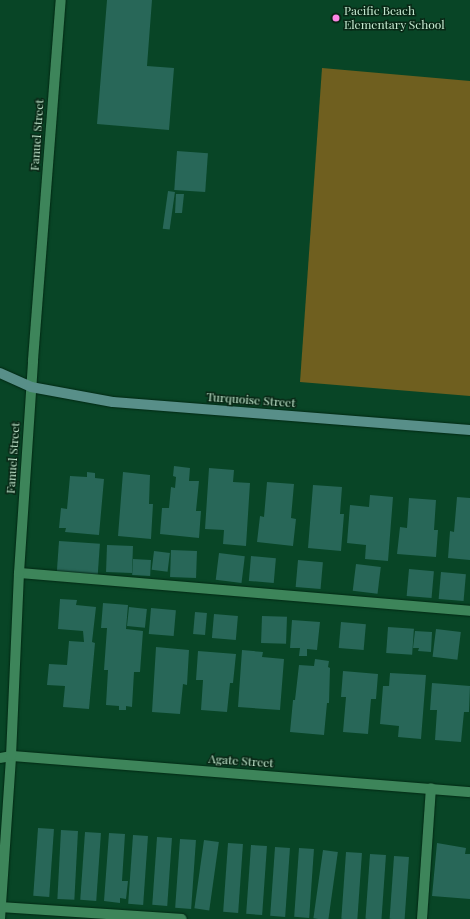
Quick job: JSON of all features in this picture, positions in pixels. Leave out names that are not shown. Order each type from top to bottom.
[{"type":"main road","name":"Turquoise Street","points":[[0,374],[31,388],[113,402],[470,430]]},
{"type":"street","name":"Fanuel Street","points":[[0,919],[11,756],[19,573],[31,388],[61,0]]},
{"type":"street","points":[[19,573],[470,611]]},
{"type":"street","name":"Agate Street","points":[[0,758],[11,756],[470,792]]},
{"type":"street","points":[[422,919],[431,788]]},
{"type":"street","points":[[1,907],[182,919]]},
{"type":"shaded area","points":[[322,68],[470,81],[470,396],[300,382]]},
{"type":"building","points":[[107,0],[152,0],[147,66],[174,68],[169,130],[97,124]]},
{"type":"building","points":[[177,151],[208,153],[205,192],[174,190]]},
{"type":"building","points":[[168,191],[175,192],[170,230],[163,229]]},
{"type":"building","points":[[176,194],[184,194],[182,213],[175,213]]},
{"type":"building","points":[[174,466],[190,468],[189,481],[199,481],[196,511],[201,511],[199,538],[160,534],[162,508],[169,508],[171,487],[175,488],[176,477],[173,476]]},
{"type":"building","points":[[209,468],[234,470],[233,482],[250,483],[246,546],[223,544],[224,530],[205,529]]},
{"type":"building","points":[[87,472],[95,473],[95,478],[104,479],[99,535],[65,532],[66,528],[59,528],[61,508],[67,509],[70,476],[87,477]]},
{"type":"building","points":[[123,472],[150,475],[149,504],[153,504],[151,539],[118,536]]},
{"type":"building","points":[[267,482],[294,484],[291,518],[296,519],[293,546],[257,542],[260,516],[264,517]]},
{"type":"building","points":[[313,485],[342,487],[340,514],[344,514],[341,551],[308,548]]},
{"type":"building","points":[[370,495],[393,497],[388,561],[365,559],[366,545],[347,543],[350,505],[369,507]]},
{"type":"building","points":[[457,497],[470,498],[470,560],[448,558],[450,531],[454,532]]},
{"type":"building","points":[[409,498],[436,500],[434,530],[438,530],[436,557],[397,554],[400,527],[407,528]]},
{"type":"building","points":[[59,541],[100,544],[98,575],[57,572]]},
{"type":"building","points":[[107,545],[133,546],[132,573],[106,572]]},
{"type":"building","points":[[171,550],[197,551],[196,578],[170,577]]},
{"type":"building","points":[[154,551],[170,553],[168,572],[152,570]]},
{"type":"building","points":[[219,553],[245,556],[242,583],[216,580]]},
{"type":"building","points":[[251,556],[276,558],[274,583],[249,581]]},
{"type":"building","points":[[133,559],[151,560],[150,576],[132,575]]},
{"type":"building","points":[[298,560],[323,562],[321,589],[296,587]]},
{"type":"building","points":[[356,564],[381,567],[378,594],[353,591]]},
{"type":"building","points":[[409,569],[434,571],[432,598],[407,596]]},
{"type":"building","points":[[441,572],[466,574],[464,601],[439,599]]},
{"type":"building","points":[[60,599],[77,600],[76,605],[96,607],[92,642],[95,643],[89,709],[63,707],[65,686],[47,685],[49,664],[67,665],[69,641],[84,642],[83,631],[58,629]]},
{"type":"building","points":[[103,603],[128,605],[126,629],[143,631],[140,672],[134,672],[132,707],[126,706],[126,710],[119,710],[119,706],[106,705],[108,670],[104,670],[107,628],[101,628]]},
{"type":"building","points":[[129,607],[147,609],[145,628],[127,626]]},
{"type":"building","points":[[151,608],[176,610],[174,636],[149,634]]},
{"type":"building","points":[[195,612],[207,613],[205,635],[193,634]]},
{"type":"building","points":[[214,614],[238,616],[236,640],[212,638]]},
{"type":"building","points":[[262,616],[287,617],[286,644],[261,643]]},
{"type":"building","points":[[292,620],[320,622],[317,650],[307,649],[307,656],[299,656],[300,648],[290,648]]},
{"type":"building","points":[[341,622],[366,624],[364,650],[339,648]]},
{"type":"building","points":[[388,627],[414,629],[412,655],[386,653]]},
{"type":"building","points":[[436,629],[461,632],[457,660],[433,657]]},
{"type":"building","points":[[415,631],[432,632],[431,652],[418,651],[419,648],[413,648]]},
{"type":"building","points":[[156,647],[189,650],[187,685],[183,684],[180,714],[152,712]]},
{"type":"building","points":[[242,650],[263,652],[262,657],[284,659],[280,710],[238,707]]},
{"type":"building","points":[[198,651],[236,654],[233,683],[230,683],[227,712],[201,710],[203,680],[196,680]]},
{"type":"building","points":[[315,659],[329,661],[328,667],[330,668],[329,703],[327,703],[324,735],[290,732],[293,700],[295,700],[299,665],[314,666]]},
{"type":"building","points":[[343,671],[378,674],[376,699],[371,699],[368,734],[343,732],[346,697],[341,697]]},
{"type":"building","points":[[390,673],[426,675],[421,739],[398,737],[399,726],[380,724],[383,686],[389,686]]},
{"type":"building","points":[[432,683],[470,686],[469,712],[464,712],[461,742],[435,740],[437,710],[430,710]]},
{"type":"building","points":[[38,828],[54,829],[49,897],[33,896]]},
{"type":"building","points":[[61,830],[78,831],[74,900],[57,899]]},
{"type":"building","points":[[85,832],[101,833],[96,901],[80,900]]},
{"type":"building","points":[[109,833],[125,834],[122,881],[128,881],[126,899],[120,898],[120,903],[104,901]]},
{"type":"building","points":[[133,835],[148,836],[143,905],[128,904]]},
{"type":"building","points":[[157,837],[172,838],[167,906],[152,905]]},
{"type":"building","points":[[180,839],[196,840],[191,909],[175,908]]},
{"type":"building","points":[[204,840],[219,842],[209,910],[194,908]]},
{"type":"building","points":[[228,843],[243,844],[238,913],[223,912]]},
{"type":"building","points":[[437,843],[466,848],[465,854],[470,854],[470,899],[432,896]]},
{"type":"building","points":[[251,845],[267,846],[262,915],[246,914]]},
{"type":"building","points":[[275,847],[290,848],[285,917],[270,916]]},
{"type":"building","points":[[299,848],[314,849],[309,918],[294,917]]},
{"type":"building","points":[[323,850],[338,852],[328,919],[313,918]]},
{"type":"building","points":[[346,852],[362,853],[357,919],[341,919]]},
{"type":"building","points":[[370,854],[386,855],[381,919],[365,919]]},
{"type":"building","points":[[394,856],[409,857],[405,919],[390,919]]},
{"type":"place","name":"Pacific Beach Elementary School","points":[[336,18]]}]
